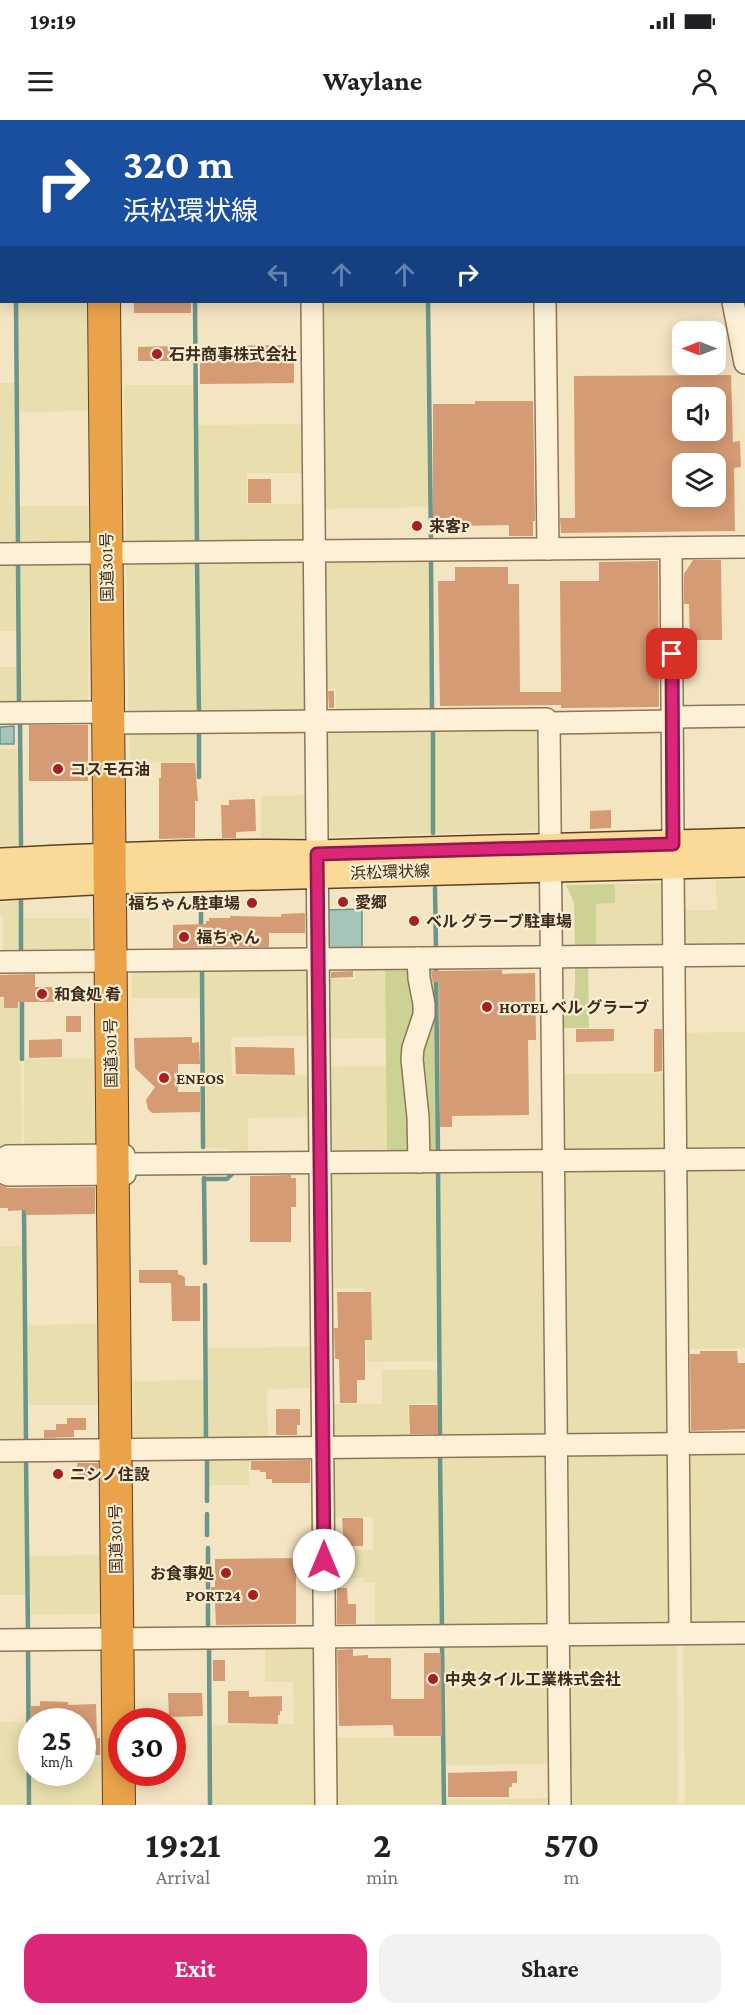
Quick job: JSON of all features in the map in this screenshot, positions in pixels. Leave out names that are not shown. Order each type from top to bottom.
[{"type":"highway","name":"国道301号","points":[[104,303],[119,1805]]},
{"type":"main road","name":"浜松環状線","points":[[0,862],[110,868],[317,864],[551,869],[673,854],[745,842]]},
{"type":"main road","name":"浜松環状線","points":[[673,854],[745,863]]},
{"type":"main road","name":"浜松環状線","points":[[0,886],[110,868]]},
{"type":"street","points":[[0,120],[17,120]]},
{"type":"street","points":[[312,303],[326,1805]]},
{"type":"street","points":[[545,303],[548,549]]},
{"type":"street","points":[[733,303],[745,363]]},
{"type":"street","points":[[0,554],[745,547]]},
{"type":"street","points":[[671,548],[680,1633]]},
{"type":"street","points":[[0,713],[108,718],[316,722],[546,719],[549,723],[551,869],[558,894],[565,904],[559,957],[565,998],[559,1010],[552,1015],[560,1805]]},
{"type":"street","points":[[549,723],[745,716]]},
{"type":"street","points":[[0,962],[745,955]]},
{"type":"street","points":[[418,958],[424,1015],[413,1048],[412,1059],[418,1117],[419,1162]]},
{"type":"street","points":[[0,1171],[8,1175],[226,1154],[237,1163],[745,1159]]},
{"type":"street","points":[[0,1160],[8,1156],[112,1165]]},
{"type":"street","points":[[0,1166],[112,1165]]},
{"type":"street","points":[[0,1451],[745,1443]]},
{"type":"street","points":[[0,1640],[745,1633]]},
{"type":"shaded area","points":[[17,303],[87,303],[88,411],[18,412]]},
{"type":"shaded area","points":[[316,303],[427,303],[429,507],[318,509]]},
{"type":"shaded area","points":[[0,383],[15,383],[17,548],[0,548]]},
{"type":"shaded area","points":[[124,385],[195,385],[196,546],[126,546]]},
{"type":"shaded area","points":[[309,424],[309,473],[247,473],[247,504],[310,504],[310,545],[198,546],[197,425]]},
{"type":"shaded area","points":[[19,506],[88,506],[89,547],[19,548]]},
{"type":"shaded area","points":[[430,557],[431,712],[336,713],[336,689],[320,688],[319,558]]},
{"type":"shaded area","points":[[310,558],[312,713],[200,714],[198,559]]},
{"type":"shaded area","points":[[196,559],[198,714],[128,715],[126,560]]},
{"type":"shaded area","points":[[89,560],[88,708],[21,709],[19,561]]},
{"type":"shaded area","points":[[0,561],[17,561],[17,631],[0,631]]},
{"type":"shaded area","points":[[0,667],[18,667],[18,709],[0,709]]},
{"type":"shaded area","points":[[545,723],[546,831],[434,834],[433,724]]},
{"type":"shaded area","points":[[431,724],[432,834],[322,837],[321,725]]},
{"type":"shaded area","points":[[198,726],[198,762],[130,763],[129,727]]},
{"type":"shaded area","points":[[0,749],[18,749],[19,845],[0,846]]},
{"type":"shaded area","points":[[312,795],[313,837],[261,838],[261,796]]},
{"type":"shaded area","points":[[745,879],[745,951],[678,951],[677,910],[717,910],[716,880]]},
{"type":"shaded area","points":[[668,883],[668,951],[596,952],[596,904],[614,903],[615,884]]},
{"type":"shaded area","points":[[19,901],[20,958],[3,958],[3,918],[0,902]]},
{"type":"shaded area","points":[[22,918],[90,918],[91,957],[23,958]]},
{"type":"shaded area","points":[[355,963],[385,963],[386,1038],[323,1039],[323,979],[355,979]]},
{"type":"shaded area","points":[[314,964],[315,1036],[231,1037],[232,1076],[315,1075],[315,1117],[248,1118],[248,1157],[238,1157],[228,1148],[205,1148],[203,965]]},
{"type":"shaded area","points":[[132,965],[201,965],[201,998],[132,998]]},
{"type":"shaded area","points":[[0,998],[20,998],[22,1150],[0,1150]]},
{"type":"shaded area","points":[[745,1032],[745,1152],[680,1152],[679,1033]]},
{"type":"shaded area","points":[[93,1058],[96,1145],[24,1150],[24,1059]]},
{"type":"shaded area","points":[[386,1066],[387,1155],[324,1156],[324,1067]]},
{"type":"shaded area","points":[[670,1073],[670,1153],[558,1154],[557,1074]]},
{"type":"shaded area","points":[[745,1164],[745,1348],[682,1349],[680,1165]]},
{"type":"shaded area","points":[[670,1165],[673,1440],[560,1441],[558,1166]]},
{"type":"shaded area","points":[[549,1166],[552,1441],[442,1442],[439,1167]]},
{"type":"shaded area","points":[[437,1167],[438,1361],[367,1362],[364,1288],[326,1288],[325,1168]]},
{"type":"shaded area","points":[[0,1246],[23,1246],[25,1446],[0,1446]]},
{"type":"shaded area","points":[[98,1324],[98,1405],[27,1405],[26,1325]]},
{"type":"shaded area","points":[[317,1347],[318,1388],[267,1389],[268,1444],[208,1444],[207,1348]]},
{"type":"shaded area","points":[[439,1369],[439,1403],[408,1404],[409,1442],[327,1443],[327,1404],[382,1404],[382,1370]]},
{"type":"shaded area","points":[[205,1380],[205,1444],[134,1445],[133,1381]]},
{"type":"shaded area","points":[[683,1448],[745,1448],[745,1627],[684,1628]]},
{"type":"shaded area","points":[[673,1449],[675,1628],[562,1629],[561,1450]]},
{"type":"shaded area","points":[[552,1450],[554,1629],[443,1630],[442,1451]]},
{"type":"shaded area","points":[[439,1451],[441,1630],[375,1631],[375,1583],[363,1582],[363,1578],[328,1579],[328,1550],[373,1550],[373,1517],[328,1517],[327,1452]]},
{"type":"shaded area","points":[[208,1453],[249,1453],[249,1485],[208,1485]]},
{"type":"shaded area","points":[[0,1455],[25,1455],[26,1595],[0,1595]]},
{"type":"shaded area","points":[[100,1555],[101,1614],[29,1615],[28,1556]]},
{"type":"shaded area","points":[[554,1640],[555,1764],[444,1765],[443,1641]]},
{"type":"shaded area","points":[[745,1641],[745,1805],[685,1805],[683,1642]]},
{"type":"shaded area","points":[[320,1642],[322,1805],[211,1805],[210,1725],[294,1724],[293,1682],[265,1682],[265,1643]]},
{"type":"shaded area","points":[[677,1642],[678,1805],[567,1805],[566,1643]]},
{"type":"shaded area","points":[[0,1722],[18,1722],[18,1786],[28,1786],[28,1805],[0,1805]]},
{"type":"shaded area","points":[[442,1737],[443,1805],[331,1805],[330,1738]]},
{"type":"shaded area","points":[[96,1761],[102,1761],[103,1805],[31,1805],[31,1786],[96,1786]]},
{"type":"shaded area","points":[[555,1798],[555,1805],[445,1805],[445,1799]]},
{"type":"green space","points":[[615,884],[615,903],[596,904],[596,952],[575,949],[574,903],[566,885]]},
{"type":"green space","points":[[588,961],[589,1028],[557,1028],[569,1011],[574,998],[575,964]]},
{"type":"green space","points":[[435,962],[436,1155],[387,1155],[385,963]]},
{"type":"water","points":[[14,726],[14,744],[0,744],[0,727]]},
{"type":"water","points":[[362,909],[362,949],[325,950],[325,910]]},
{"type":"building","points":[[134,303],[191,303],[191,313],[134,313]]},
{"type":"building","points":[[294,345],[294,383],[200,384],[200,363],[205,363],[204,346]]},
{"type":"building","points":[[176,346],[176,361],[138,361],[138,347]]},
{"type":"building","points":[[731,375],[733,442],[740,441],[741,467],[734,468],[735,531],[561,533],[560,518],[575,518],[574,376]]},
{"type":"building","points":[[475,401],[533,401],[535,521],[533,521],[533,536],[509,536],[509,525],[446,528],[446,524],[433,524],[433,404],[475,404]]},
{"type":"building","points":[[248,479],[271,479],[271,503],[248,503]]},
{"type":"building","points":[[693,560],[721,560],[722,640],[690,640],[689,604],[684,604],[684,574]]},
{"type":"building","points":[[658,561],[659,707],[440,706],[438,581],[455,581],[455,567],[508,567],[508,584],[519,584],[520,692],[561,692],[560,581],[599,581],[599,562]]},
{"type":"building","points":[[328,691],[334,691],[334,708],[329,708]]},
{"type":"building","points":[[29,725],[88,725],[88,781],[29,781]]},
{"type":"building","points":[[161,763],[195,763],[198,801],[195,801],[195,838],[159,839]]},
{"type":"building","points":[[255,799],[256,831],[236,832],[236,838],[222,838],[221,805],[229,805],[229,800]]},
{"type":"building","points":[[611,810],[611,828],[590,829],[590,811]]},
{"type":"building","points":[[305,913],[305,933],[269,933],[269,947],[173,948],[173,925],[206,924],[209,918],[230,918],[230,916],[281,917],[281,914]]},
{"type":"building","points":[[502,970],[502,974],[535,973],[536,1040],[528,1040],[529,1115],[452,1116],[452,1127],[440,1127],[439,982],[433,982],[431,971]]},
{"type":"building","points":[[353,971],[353,977],[331,978],[331,972]]},
{"type":"building","points":[[35,974],[35,987],[52,987],[54,1002],[18,1002],[18,1008],[4,1008],[4,997],[0,997],[0,975]]},
{"type":"building","points":[[66,1016],[81,1016],[81,1032],[66,1032]]},
{"type":"building","points":[[576,1029],[614,1029],[614,1041],[576,1042]]},
{"type":"building","points":[[654,1029],[662,1029],[662,1071],[654,1072]]},
{"type":"building","points":[[192,1037],[192,1043],[199,1042],[200,1064],[178,1064],[178,1092],[200,1092],[200,1112],[152,1113],[148,1109],[146,1100],[155,1087],[135,1068],[134,1038]]},
{"type":"building","points":[[62,1039],[62,1057],[29,1058],[29,1040]]},
{"type":"building","points":[[235,1047],[294,1048],[295,1075],[236,1074]]},
{"type":"building","points":[[291,1175],[291,1178],[296,1178],[296,1207],[291,1207],[291,1242],[250,1242],[250,1176]]},
{"type":"building","points":[[0,1185],[8,1188],[95,1187],[95,1214],[26,1215],[25,1210],[8,1211],[8,1208],[0,1208]]},
{"type":"building","points":[[139,1270],[178,1270],[178,1274],[185,1277],[185,1286],[200,1286],[200,1321],[172,1321],[171,1283],[139,1283]]},
{"type":"building","points":[[337,1292],[371,1292],[372,1340],[365,1340],[365,1380],[357,1380],[357,1403],[340,1403],[339,1359],[335,1359],[334,1328],[338,1328]]},
{"type":"building","points":[[700,1351],[737,1351],[738,1363],[745,1363],[745,1429],[691,1431],[690,1354],[700,1354]]},
{"type":"building","points":[[409,1405],[438,1405],[438,1434],[410,1434]]},
{"type":"building","points":[[276,1409],[300,1409],[300,1425],[297,1425],[297,1435],[276,1435]]},
{"type":"building","points":[[67,1418],[86,1418],[86,1430],[74,1430],[74,1437],[44,1438],[44,1430],[56,1430],[56,1424],[67,1424]]},
{"type":"building","points":[[310,1460],[310,1483],[272,1483],[272,1479],[266,1479],[266,1472],[251,1470],[251,1461]]},
{"type":"building","points":[[77,1463],[98,1463],[98,1477],[77,1477]]},
{"type":"building","points":[[342,1518],[363,1518],[363,1546],[344,1546]]},
{"type":"building","name":"PORT24","points":[[301,1558],[301,1572],[296,1572],[296,1624],[216,1625],[215,1602],[211,1602],[211,1587],[215,1587],[215,1559]]},
{"type":"building","points":[[337,1588],[347,1588],[348,1604],[356,1604],[356,1624],[337,1624]]},
{"type":"building","points":[[353,1649],[353,1656],[391,1658],[391,1699],[424,1699],[424,1653],[441,1653],[442,1736],[394,1736],[393,1725],[339,1726],[337,1650]]},
{"type":"building","points":[[213,1660],[225,1660],[225,1681],[213,1681]]},
{"type":"building","points":[[228,1691],[249,1691],[249,1697],[282,1696],[282,1711],[278,1715],[278,1724],[228,1723]]},
{"type":"building","points":[[168,1693],[202,1693],[203,1716],[186,1716],[186,1708],[169,1708]]},
{"type":"building","points":[[40,1701],[68,1702],[68,1705],[96,1704],[100,1755],[96,1755],[96,1708],[31,1708],[31,1706],[40,1706]]},
{"type":"building","points":[[517,1771],[517,1783],[512,1783],[512,1787],[509,1787],[509,1797],[448,1797],[448,1773]]},
{"type":"waterway","points":[[16,303],[18,548]]},
{"type":"waterway","points":[[195,303],[197,545]]},
{"type":"waterway","points":[[428,303],[431,542]]},
{"type":"waterway","points":[[431,558],[432,714]]},
{"type":"waterway","points":[[197,560],[199,716]]},
{"type":"waterway","points":[[18,561],[19,708]]},
{"type":"waterway","points":[[20,719],[21,845]]},
{"type":"waterway","points":[[433,725],[433,833]]},
{"type":"waterway","points":[[199,729],[199,777]]},
{"type":"waterway","points":[[435,888],[436,951]]},
{"type":"waterway","points":[[21,901],[21,955]]},
{"type":"waterway","points":[[201,913],[201,928]]},
{"type":"waterway","points":[[436,963],[438,1156]]},
{"type":"waterway","points":[[202,966],[203,1147]]},
{"type":"waterway","points":[[22,997],[22,1059]]},
{"type":"waterway","points":[[438,1167],[440,1440]]},
{"type":"waterway","points":[[204,1179],[227,1179],[236,1170]]},
{"type":"waterway","points":[[204,1178],[205,1263]]},
{"type":"waterway","points":[[24,1205],[26,1445]]},
{"type":"waterway","points":[[205,1285],[206,1444]]},
{"type":"waterway","points":[[440,1451],[442,1629]]},
{"type":"waterway","points":[[207,1456],[207,1501]]},
{"type":"waterway","points":[[26,1457],[28,1634]]},
{"type":"waterway","points":[[207,1514],[207,1535]]},
{"type":"waterway","points":[[208,1548],[208,1588]]},
{"type":"waterway","points":[[208,1601],[208,1631]]},
{"type":"waterway","points":[[442,1642],[444,1805]]},
{"type":"waterway","points":[[209,1644],[210,1805]]},
{"type":"waterway","points":[[28,1645],[29,1805]]},
{"type":"place","name":"石井商事株式会社","points":[[157,354]]},
{"type":"place","name":"来客P","points":[[417,526]]},
{"type":"place","name":"コスモ石油","points":[[58,769]]},
{"type":"place","name":"愛郷","points":[[343,902]]},
{"type":"place","name":"福ちゃん駐車場","points":[[252,903]]},
{"type":"place","name":"ベル グラーブ駐車場","points":[[414,921]]},
{"type":"place","name":"福ちゃん","points":[[184,937]]},
{"type":"place","name":"和食処 肴","points":[[42,994]]},
{"type":"place","name":"HOTEL ベル グラーブ","points":[[487,1007]]},
{"type":"place","name":"ENEOS","points":[[164,1078]]},
{"type":"place","name":"ニシノ住設","points":[[58,1474]]},
{"type":"place","name":"お食事処","points":[[226,1573]]},
{"type":"place","name":"PORT24","points":[[253,1595]]},
{"type":"place","name":"中央タイル工業株式会社","points":[[433,1679]]},
{"type":"route","points":[[324,1560],[317,854],[673,844],[672,654]]}]
